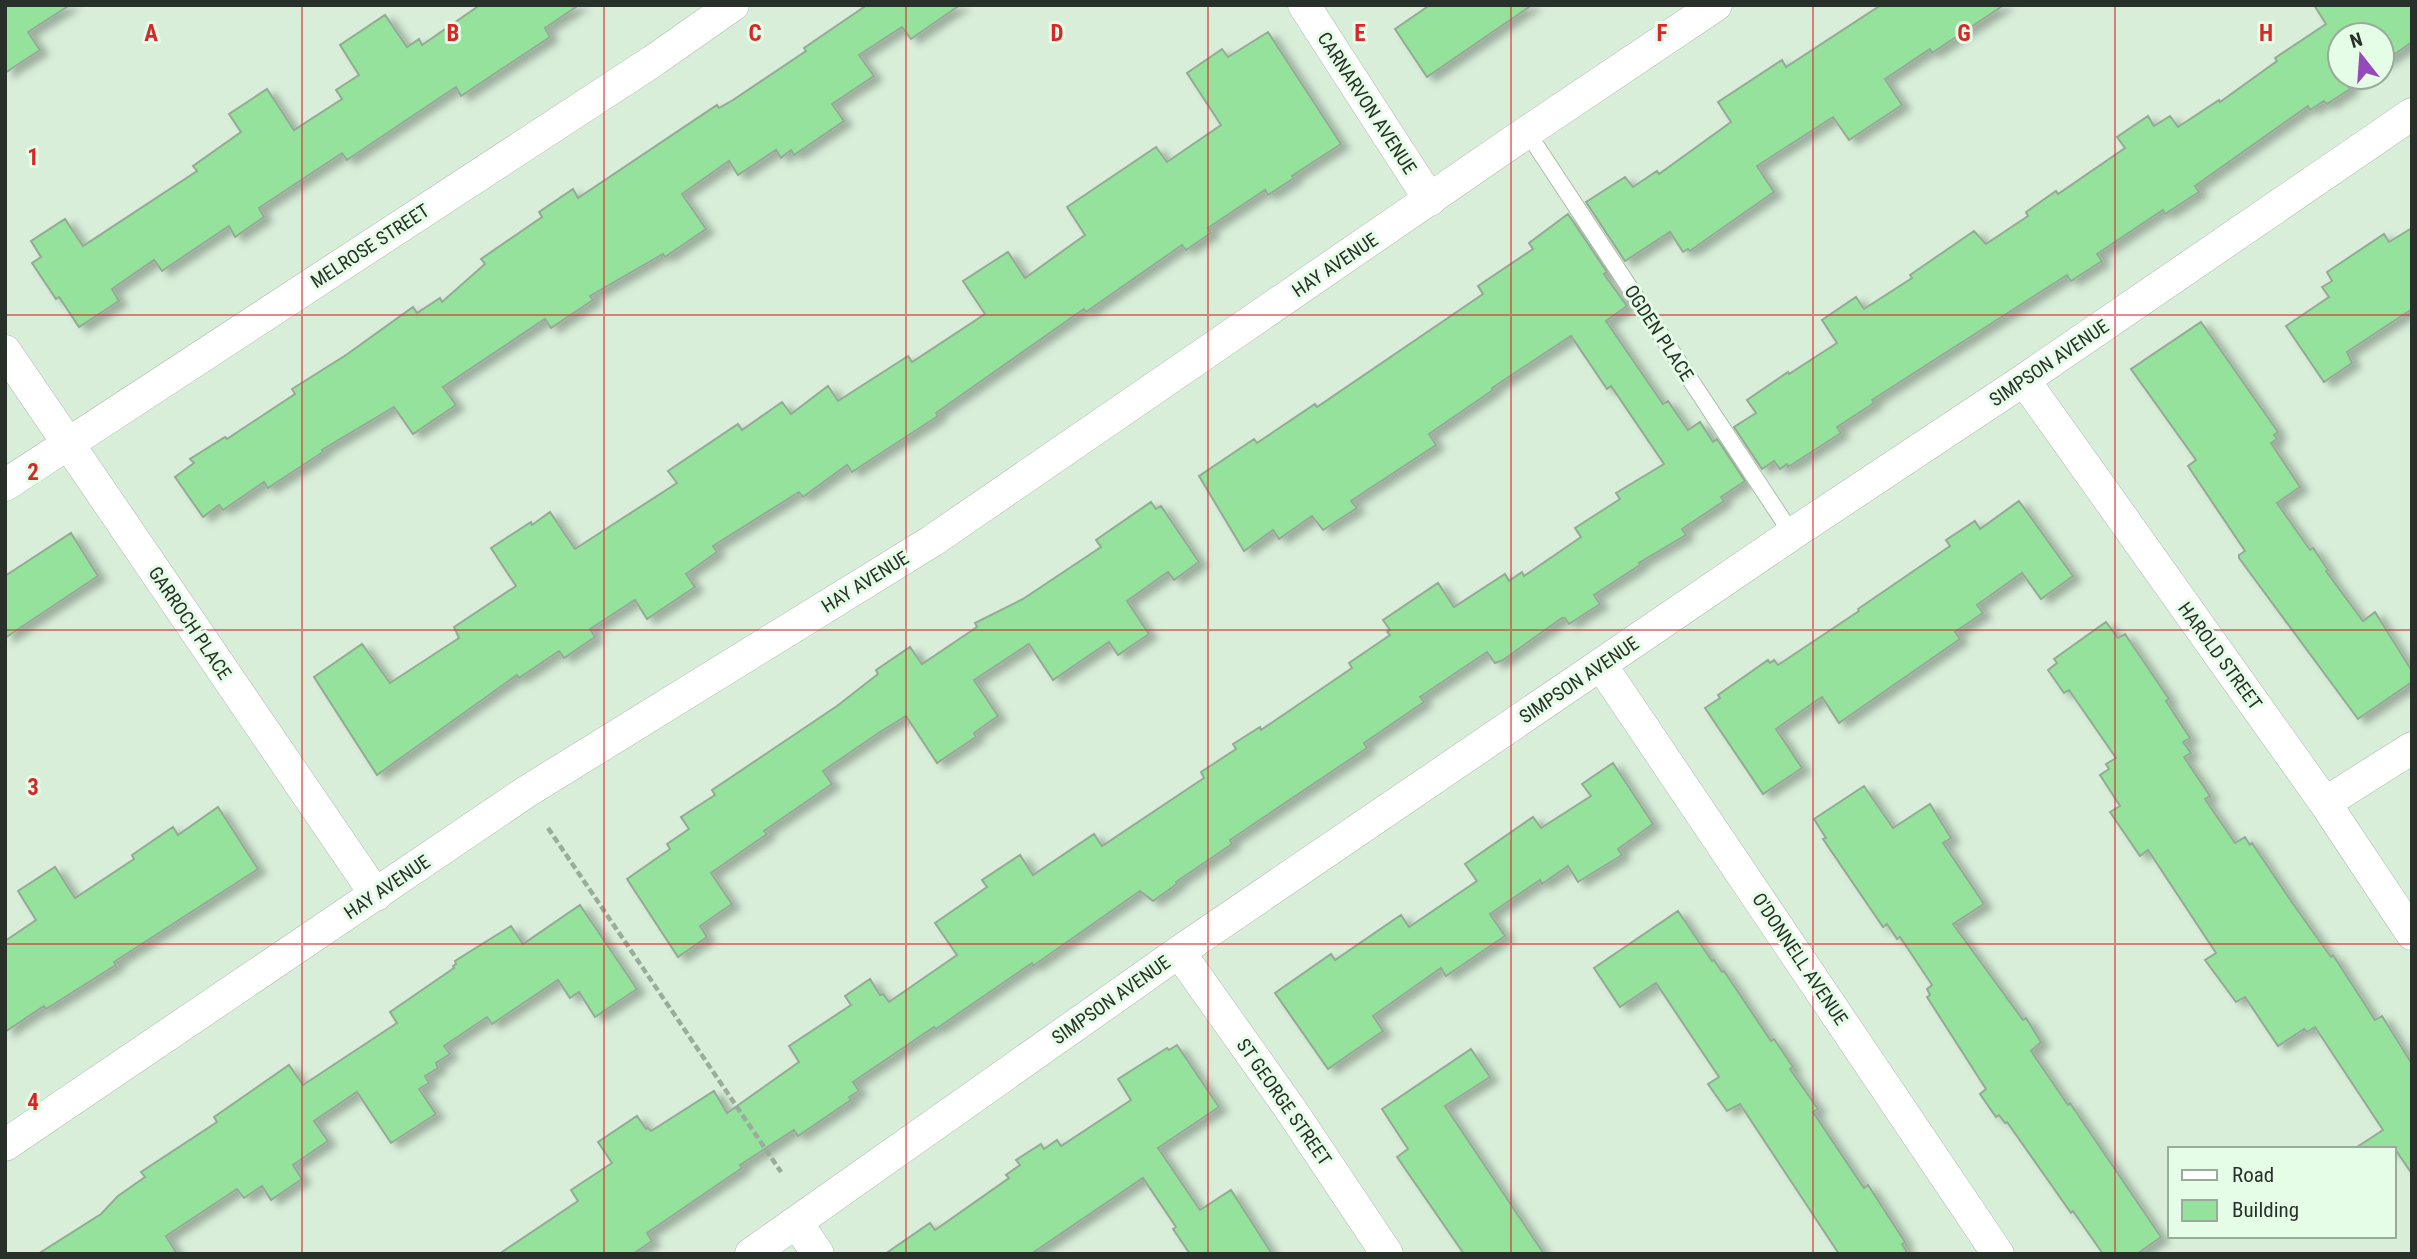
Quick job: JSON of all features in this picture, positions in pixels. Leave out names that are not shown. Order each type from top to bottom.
[{"type":"street","name":"MELROSE STREET","points":[[5,485],[653,61],[733,5]]},
{"type":"street","name":"CARNARVON AVENUE","points":[[1304,5],[1430,200]]},
{"type":"street","name":"HAY AVENUE","points":[[5,1145],[526,792],[932,541],[1716,5]]},
{"type":"street","name":"SIMPSON AVENUE","points":[[751,1254],[1179,952],[2412,114]]},
{"type":"street","name":"GARROCH PLACE","points":[[5,351],[376,895]]},
{"type":"street","name":"HAROLD STREET","points":[[2024,380],[2325,803],[2412,934]]},
{"type":"street","name":"O'DONNELL AVENUE","points":[[1601,665],[1998,1254]]},
{"type":"street","points":[[2325,803],[2412,748]]},
{"type":"street","name":"ST GEORGE STREET","points":[[1179,952],[1387,1254]]},
{"type":"street","points":[[797,1223],[818,1254]]},
{"type":"lane","name":"OGDEN PLACE","points":[[1527,132],[1792,534]]},
{"type":"path","points":[[548,828],[781,1172]]},
{"type":"building","points":[[5,5],[70,5],[28,32],[40,50],[5,73]]},
{"type":"building","points":[[480,5],[579,5],[545,28],[550,37],[461,96],[456,87],[347,160],[342,153],[259,208],[264,217],[235,237],[229,226],[162,271],[154,260],[112,289],[119,301],[79,327],[32,263],[41,257],[31,241],[65,219],[83,246],[197,171],[193,166],[241,132],[229,114],[267,89],[294,130],[342,99],[336,90],[359,75],[340,45],[385,15],[407,47],[419,39],[422,45]]},
{"type":"building","points":[[867,5],[960,5],[911,39],[902,27],[859,55],[874,76],[832,104],[844,121],[794,155],[791,150],[781,158],[776,150],[738,175],[729,161],[682,194],[706,229],[665,257],[663,254],[590,296],[593,300],[551,328],[545,319],[443,387],[456,405],[413,434],[394,407],[322,450],[323,452],[268,488],[264,482],[223,510],[219,505],[203,517],[175,477],[194,463],[190,459],[225,437],[227,439],[295,394],[292,389],[346,355],[413,307],[417,313],[440,298],[442,302],[485,264],[481,259],[542,217],[539,212],[573,189],[578,198],[717,105],[719,108],[733,100],[806,51],[804,48]]},
{"type":"building","points":[[1430,5],[1532,5],[1427,77],[1395,29]]},
{"type":"building","points":[[1881,5],[2004,5],[1932,53],[1930,49],[1885,79],[1902,105],[1849,140],[1833,117],[1757,166],[1774,192],[1690,251],[1688,249],[1683,252],[1670,232],[1625,261],[1586,202],[1625,177],[1633,187],[1657,171],[1659,174],[1731,122],[1718,102],[1782,60],[1786,67]]},
{"type":"building","points":[[2314,5],[2412,5],[2412,42],[2396,53],[2396,21],[2326,21],[2326,24]]},
{"type":"building","points":[[2326,24],[2326,91],[2347,91],[2327,104],[2324,101],[2310,110],[2308,106],[2195,186],[2199,192],[2165,214],[2163,210],[2097,254],[2102,261],[2071,281],[2067,275],[1872,400],[1874,403],[1837,427],[1841,433],[1788,467],[1787,464],[1780,469],[1774,461],[1762,469],[1734,427],[1756,413],[1747,400],[1837,343],[1822,320],[1856,297],[1864,309],[1912,278],[1910,275],[1974,231],[1986,244],[2028,216],[2026,212],[2056,191],[2058,194],[2125,148],[2117,137],[2148,116],[2154,126],[2170,116],[2178,127],[2219,100],[2220,102],[2277,61],[2275,58]]},
{"type":"building","points":[[1268,32],[1341,144],[1268,195],[1265,190],[1208,228],[1211,233],[1186,250],[1182,245],[1086,312],[1084,309],[936,413],[938,416],[852,472],[847,465],[803,497],[799,492],[713,546],[717,552],[686,574],[695,587],[647,619],[635,600],[590,629],[595,637],[564,658],[559,651],[519,678],[517,675],[377,775],[314,677],[362,644],[390,683],[459,638],[454,627],[516,586],[491,548],[531,522],[532,525],[550,512],[575,549],[677,483],[668,471],[738,424],[742,430],[782,402],[791,414],[828,386],[838,401],[908,356],[912,362],[985,314],[963,281],[1008,252],[1025,278],[1085,235],[1067,207],[1156,147],[1167,162],[1221,125],[1187,73],[1222,49],[1228,57]]},
{"type":"building","points":[[1568,214],[1627,306],[1606,321],[1663,404],[1668,401],[1688,430],[1700,422],[1713,442],[1717,439],[1745,481],[1721,497],[1724,501],[1682,529],[1686,535],[1639,563],[1640,565],[1594,595],[1600,604],[1569,624],[1562,618],[1503,660],[1495,663],[1487,652],[1420,697],[1424,702],[1364,743],[1367,748],[1230,840],[1232,844],[1153,901],[1140,891],[1033,966],[1032,963],[853,1082],[859,1091],[849,1097],[851,1100],[798,1136],[794,1130],[740,1165],[742,1168],[647,1233],[652,1241],[633,1254],[499,1254],[578,1201],[571,1190],[612,1163],[598,1142],[637,1116],[646,1129],[651,1131],[714,1091],[727,1113],[799,1062],[789,1046],[851,1005],[845,996],[870,979],[880,995],[883,994],[889,1002],[957,955],[935,923],[987,887],[982,880],[1020,855],[1033,875],[1094,834],[1102,846],[1204,778],[1201,772],[1236,749],[1233,744],[1260,727],[1261,730],[1352,668],[1349,663],[1390,635],[1387,632],[1390,630],[1383,620],[1438,583],[1454,607],[1505,574],[1509,581],[1522,572],[1524,576],[1581,537],[1575,528],[1620,499],[1616,493],[1664,464],[1611,386],[1607,389],[1571,336],[1429,434],[1436,445],[1351,501],[1357,508],[1323,530],[1312,516],[1279,539],[1273,530],[1244,551],[1199,476],[1254,439],[1257,443],[1315,404],[1317,407],[1483,294],[1478,286],[1533,249],[1529,243]]},
{"type":"building","points":[[2412,228],[2412,309],[2347,352],[2352,363],[2324,382],[2286,326],[2329,297],[2322,287],[2332,281],[2327,272],[2384,234],[2389,242]]},
{"type":"building","points":[[2201,322],[2278,432],[2274,435],[2277,439],[2271,443],[2300,487],[2277,503],[2310,550],[2313,548],[2328,570],[2326,571],[2363,621],[2375,612],[2412,671],[2412,682],[2358,719],[2239,558],[2245,551],[2188,466],[2196,460],[2131,369]]},
{"type":"building","points":[[2019,501],[2073,576],[2041,599],[2022,573],[1977,605],[1983,613],[1955,632],[1960,639],[1839,723],[1822,697],[1776,729],[1802,768],[1763,794],[1705,708],[1720,698],[1718,695],[1768,660],[1770,663],[1774,660],[1778,665],[1859,611],[1858,609],[1950,546],[1946,540],[1975,521],[1980,529]]},
{"type":"building","points":[[1151,502],[1156,509],[1161,506],[1199,562],[1174,580],[1168,572],[1127,601],[1149,634],[1118,655],[1109,642],[1053,680],[1029,644],[974,680],[998,716],[974,733],[976,737],[937,763],[906,716],[823,771],[832,784],[764,831],[767,834],[711,873],[732,904],[700,926],[707,937],[678,957],[627,879],[670,849],[667,844],[689,829],[681,817],[715,795],[712,790],[837,706],[878,674],[876,670],[910,647],[922,664],[977,627],[975,623],[1023,599],[1101,547],[1096,540]]},
{"type":"building","points":[[71,533],[98,576],[5,638],[5,576]]},
{"type":"building","points":[[2106,622],[2118,638],[2125,634],[2169,699],[2166,701],[2190,738],[2183,742],[2191,753],[2184,757],[2210,796],[2205,799],[2235,843],[2245,837],[2250,845],[2252,843],[2331,957],[2333,955],[2375,1020],[2382,1016],[2412,1064],[2412,1174],[2396,1147],[2357,1147],[2383,1130],[2315,1027],[2307,1032],[2304,1029],[2278,1046],[2245,997],[2236,1002],[2205,960],[2216,953],[2148,850],[2140,856],[2110,812],[2120,806],[2100,775],[2109,769],[2106,764],[2116,758],[2069,690],[2064,693],[2048,670],[2057,663],[2054,659]]},
{"type":"building","points":[[1613,763],[1653,824],[1618,849],[1622,855],[1578,882],[1568,866],[1542,884],[1540,880],[1490,914],[1505,936],[1446,976],[1441,968],[1373,1016],[1383,1031],[1328,1069],[1275,993],[1331,954],[1335,960],[1401,915],[1409,927],[1477,881],[1465,864],[1533,817],[1541,828],[1591,796],[1582,784]]},
{"type":"building","points":[[1864,786],[1893,828],[1930,804],[1951,838],[1943,843],[1984,904],[1953,924],[2023,1020],[2026,1018],[2041,1042],[2031,1051],[2068,1105],[2070,1103],[2161,1237],[2137,1254],[2103,1254],[2007,1122],[1999,1115],[1996,1117],[1980,1094],[1986,1089],[1927,997],[1930,995],[1927,989],[1932,985],[1900,937],[1897,939],[1887,924],[1883,927],[1823,839],[1826,838],[1814,819]]},
{"type":"building","points":[[218,807],[258,869],[114,962],[116,965],[46,1009],[44,1006],[5,1032],[5,941],[36,920],[18,891],[55,867],[75,898],[134,859],[132,855],[173,827],[178,835]]},
{"type":"building","points":[[580,905],[637,989],[595,1017],[579,992],[570,998],[558,980],[492,1024],[487,1017],[444,1046],[450,1054],[436,1063],[438,1068],[425,1076],[429,1083],[419,1089],[436,1114],[391,1143],[357,1092],[314,1121],[328,1141],[293,1165],[302,1179],[271,1200],[262,1186],[244,1198],[237,1189],[166,1236],[177,1254],[38,1254],[101,1214],[118,1196],[145,1177],[141,1172],[217,1122],[214,1117],[289,1065],[303,1085],[397,1023],[390,1012],[454,968],[455,961],[511,926],[523,944]]},
{"type":"building","points":[[1678,911],[1712,961],[1724,971],[1771,1041],[1774,1039],[1793,1067],[1790,1069],[1818,1109],[1813,1112],[1864,1188],[1868,1185],[1905,1242],[1902,1244],[1908,1254],[1839,1254],[1740,1104],[1727,1111],[1708,1084],[1719,1077],[1656,983],[1620,1007],[1594,968]]},
{"type":"building","points":[[1177,1045],[1219,1107],[1158,1148],[1200,1210],[1231,1190],[1272,1254],[1190,1254],[1173,1229],[1176,1227],[1143,1178],[1031,1254],[885,1254],[930,1223],[935,1230],[1009,1178],[1006,1175],[1020,1165],[1016,1160],[1041,1144],[1044,1149],[1057,1140],[1061,1146],[1131,1100],[1118,1079],[1167,1048],[1169,1050]]},
{"type":"building","points":[[1471,1049],[1490,1077],[1445,1106],[1544,1254],[1464,1254],[1397,1157],[1408,1149],[1382,1109]]}]
